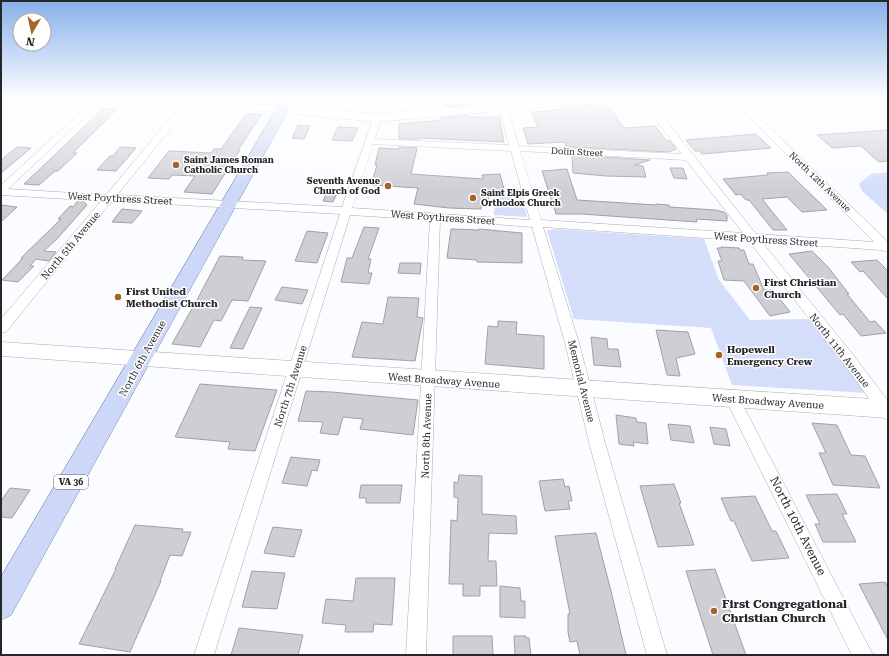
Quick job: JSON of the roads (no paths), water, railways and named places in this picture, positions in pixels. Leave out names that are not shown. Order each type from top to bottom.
[{"type":"main road","name":"North 6th Avenue","points":[[1,605],[271,129]]},
{"type":"street","points":[[1,192],[68,129]]},
{"type":"street","name":"North 5th Avenue","points":[[1,328],[167,129]]},
{"type":"street","name":"North 7th Avenue","points":[[204,655],[373,129]]},
{"type":"street","name":"Memorial Avenue","points":[[510,129],[538,223],[584,389],[599,450],[657,655]]},
{"type":"street","name":"North 11th Avenue","points":[[667,129],[887,410]]},
{"type":"street","name":"North 12th Avenue","points":[[765,129],[886,247]]},
{"type":"street","name":"Dolin Street","points":[[369,141],[690,157]]},
{"type":"street","name":"West Poythress Street","points":[[1,192],[346,211],[886,247]]},
{"type":"street","name":"North 8th Avenue","points":[[416,655],[435,217]]},
{"type":"street","name":"West Broadway Avenue","points":[[1,349],[428,379],[732,398],[887,410]]},
{"type":"street","name":"North 10th Avenue","points":[[732,398],[863,655]]},
{"type":"place","name":"Saint James Roman Catholic Church","points":[[176,165]]},
{"type":"place","name":"Seventh Avenue Church of God","points":[[388,186]]},
{"type":"place","name":"Saint Elpis Greek Orthodox Church","points":[[473,198]]},
{"type":"place","name":"First Christian Church","points":[[756,288]]},
{"type":"place","name":"First United Methodist Church","points":[[118,297]]},
{"type":"place","name":"Hopewell Emergency Crew","points":[[719,355]]},
{"type":"place","name":"First Congregational Christian Church","points":[[714,611]]}]
